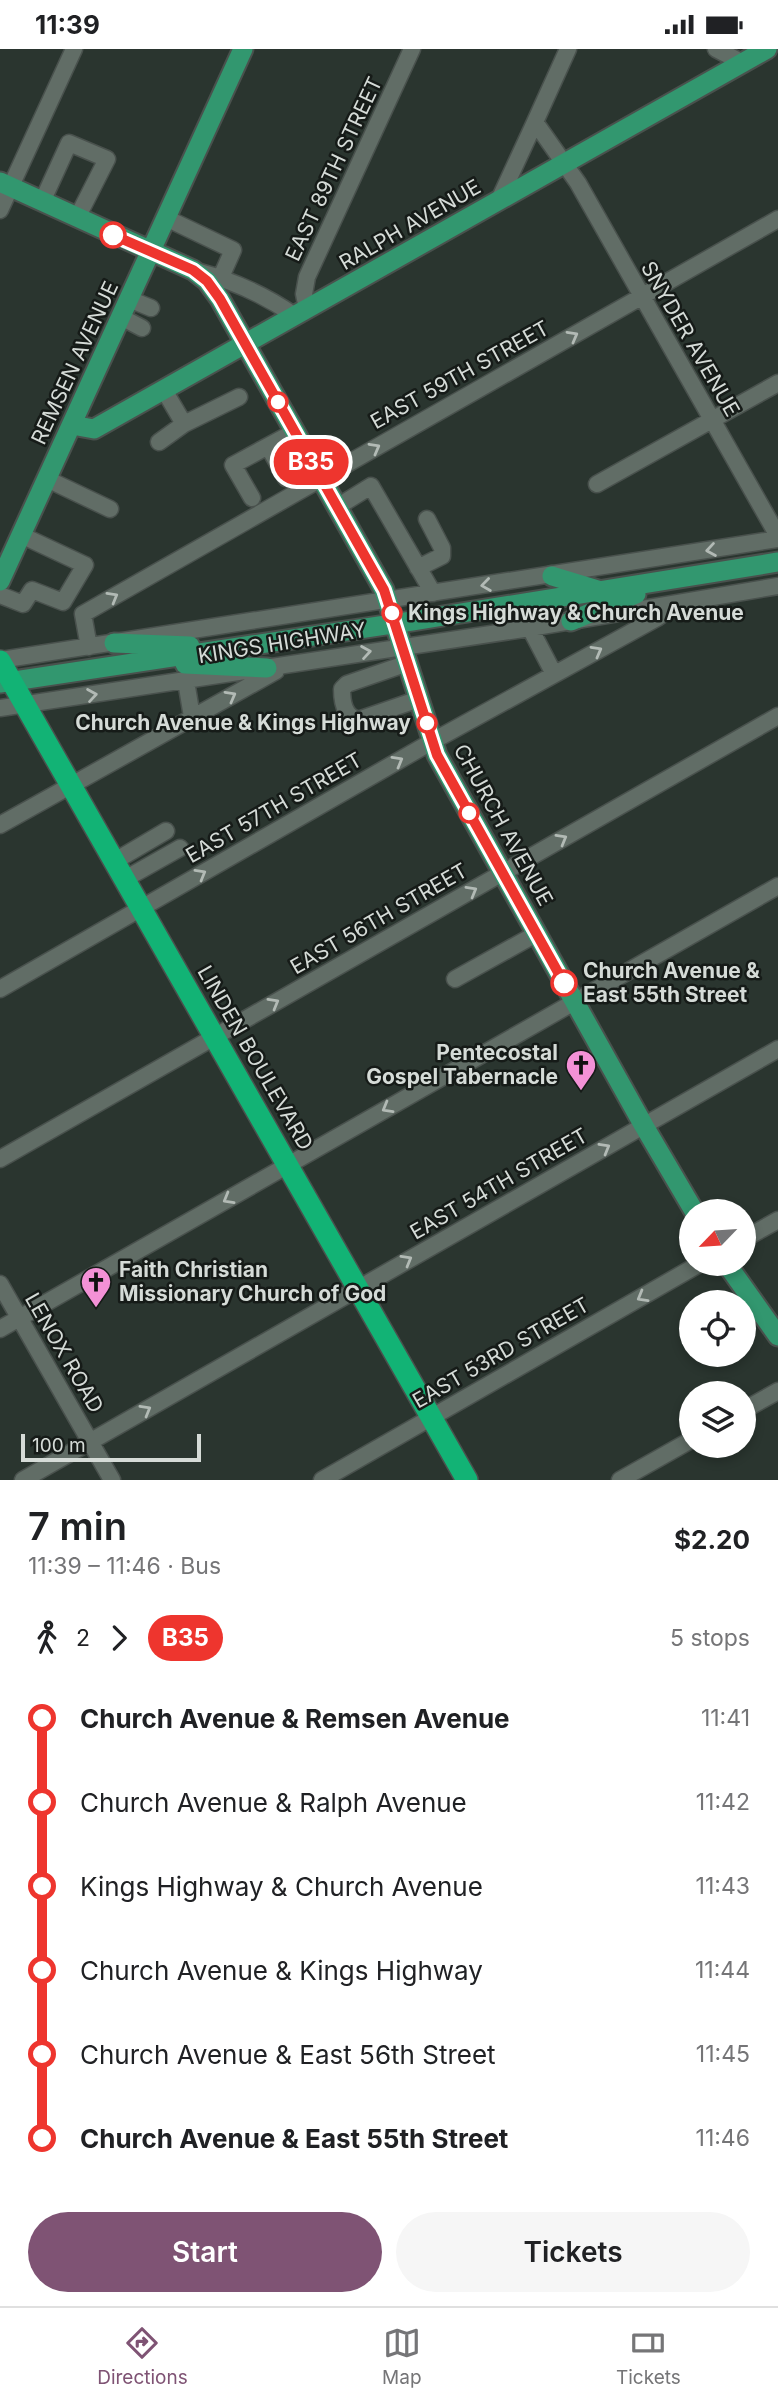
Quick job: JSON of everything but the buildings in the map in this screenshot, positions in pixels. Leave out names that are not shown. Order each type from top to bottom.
[{"type":"highway","name":"LINDEN BOULEVARD","points":[[0,661],[6,683],[25,706],[71,785],[467,1480]]},
{"type":"main road","name":"REMSEN AVENUE","points":[[0,581],[243,49]]},
{"type":"main road","name":"RALPH AVENUE","points":[[72,425],[94,429],[499,201],[741,56],[767,49]]},
{"type":"main road","name":"CHURCH AVENUE","points":[[5,185],[193,270],[207,281],[220,299],[384,590],[437,755],[643,1126],[687,1199]]},
{"type":"main road","name":"KINGS HIGHWAY","points":[[6,683],[666,582],[778,562]]},
{"type":"main road","points":[[552,576],[603,591]]},
{"type":"main road","points":[[571,621],[666,582]]},
{"type":"main road","points":[[114,643],[233,648]]},
{"type":"main road","points":[[142,662],[276,667]]},
{"type":"main road","points":[[735,1276],[778,1336]]},
{"type":"street","points":[[0,210],[5,185],[74,49]]},
{"type":"street","name":"EAST 89TH STREET","points":[[301,313],[307,277],[412,49]]},
{"type":"street","points":[[499,201],[568,49]]},
{"type":"street","points":[[716,49],[741,56]]},
{"type":"street","name":"SNYDER AVENUE","points":[[535,122],[578,183],[778,538]]},
{"type":"street","points":[[42,202],[69,143],[107,159],[77,218]]},
{"type":"street","points":[[166,218],[233,250],[221,277]]},
{"type":"street","name":"EAST 59TH STREET","points":[[89,647],[83,614],[778,219]]},
{"type":"street","name":"CHURCH AVENUE","points":[[193,270],[221,277],[301,313]]},
{"type":"street","points":[[129,299],[151,308]]},
{"type":"street","points":[[121,317],[142,328]]},
{"type":"street","points":[[597,484],[778,383]]},
{"type":"street","points":[[164,390],[184,424]]},
{"type":"street","points":[[159,442],[184,424],[239,397]]},
{"type":"street","points":[[252,498],[233,465],[294,432]]},
{"type":"street","points":[[268,446],[286,478]]},
{"type":"street","points":[[47,479],[110,509]]},
{"type":"street","points":[[337,507],[374,482],[433,593]]},
{"type":"street","points":[[418,568],[442,556],[442,548],[427,519]]},
{"type":"street","points":[[0,595],[23,604],[33,590],[63,601],[85,565],[21,535]]},
{"type":"street","name":"KINGS HIGHWAY","points":[[0,661],[552,576],[778,538]]},
{"type":"street","name":"KINGS HIGHWAY","points":[[0,708],[340,657],[405,655],[530,628],[778,586]]},
{"type":"street","name":"EAST 57TH STREET","points":[[0,989],[433,741],[657,618],[679,603]]},
{"type":"street","points":[[530,628],[554,674]]},
{"type":"street","points":[[405,655],[347,684],[342,689],[346,712],[354,719],[371,716],[419,699]]},
{"type":"street","points":[[340,657],[347,684]]},
{"type":"street","points":[[0,825],[276,667]]},
{"type":"street","points":[[186,681],[192,717]]},
{"type":"street","name":"EAST 56TH STREET","points":[[0,1159],[778,716]]},
{"type":"street","points":[[120,870],[166,831]]},
{"type":"street","points":[[120,870],[180,848]]},
{"type":"street","points":[[0,1329],[778,886]]},
{"type":"street","points":[[455,979],[536,934]]},
{"type":"street","name":"EAST 54TH STREET","points":[[23,1480],[778,1049]]},
{"type":"street","points":[[756,1232],[778,1220]]},
{"type":"street","name":"EAST 53RD STREET","points":[[322,1480],[679,1276]]},
{"type":"street","name":"LENOX ROAD","points":[[0,1283],[112,1480]]},
{"type":"street","points":[[756,1403],[778,1391]]},
{"type":"street","points":[[620,1480],[679,1447]]},
{"type":"bus line","name":"B35","points":[[113,235],[193,270],[207,281],[220,299],[384,590],[437,755],[564,983]]},
{"type":"place","name":"Kings Highway & Church Avenue","points":[[392,613]]},
{"type":"place","name":"Church Avenue & Kings Highway","points":[[427,723]]},
{"type":"place","name":"Church Avenue & East 55th Street","points":[[564,983]]},
{"type":"place","name":"Pentecostal Gospel Tabernacle","points":[[581,1092]]},
{"type":"place","name":"Faith Christian Missionary Church of God","points":[[96,1309]]}]
